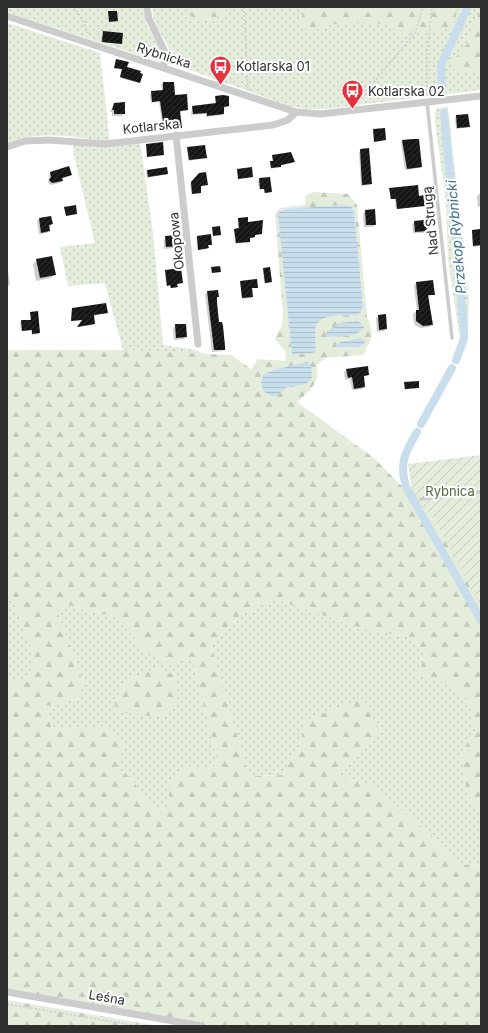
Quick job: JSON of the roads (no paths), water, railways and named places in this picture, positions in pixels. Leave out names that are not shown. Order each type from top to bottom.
[{"type":"street","points":[[148,7],[149,19],[166,54],[163,68]]},
{"type":"street","name":"Rybnicka","points":[[7,16],[296,112],[320,114],[481,96]]},
{"type":"street","name":"Kotlarska","points":[[7,147],[25,141],[57,140],[105,144],[273,125],[288,120],[296,112]]},
{"type":"street","name":"Okopowa","points":[[176,136],[198,344]]},
{"type":"street","name":"Leśna","points":[[7,992],[202,1026]]},
{"type":"lane","name":"Nad Strugą","points":[[427,102],[452,338]]},
{"type":"lane","points":[[422,499],[481,492]]},
{"type":"water","points":[[344,205],[351,206],[354,211],[363,306],[361,312],[358,315],[334,316],[323,319],[315,327],[316,351],[312,353],[292,355],[278,216],[280,212],[286,209]]},
{"type":"water","points":[[358,321],[364,327],[358,333],[327,337],[326,333],[339,323]]},
{"type":"water","points":[[359,338],[364,340],[365,344],[357,347],[336,347],[340,342]]},
{"type":"water","points":[[307,362],[311,364],[312,378],[306,384],[287,387],[274,397],[264,392],[261,384],[263,375],[274,370]]},
{"type":"waterway","name":"Przekop Rybnicki","points":[[442,91],[441,65],[468,7]]},
{"type":"waterway","name":"Przekop Rybnicki","points":[[444,113],[464,329],[464,339],[456,360]]},
{"type":"waterway","name":"Przekop Rybnicki","points":[[421,424],[452,368]]},
{"type":"waterway","name":"Przekop Rybnicki","points":[[417,432],[404,458],[403,471],[406,487],[481,620]]},
{"type":"place","name":"Kotlarska 01","points":[[221,86]]},
{"type":"place","name":"Kotlarska 02","points":[[352,110]]},
{"type":"park label","name":"Rybnica","points":[[450,491]]}]
